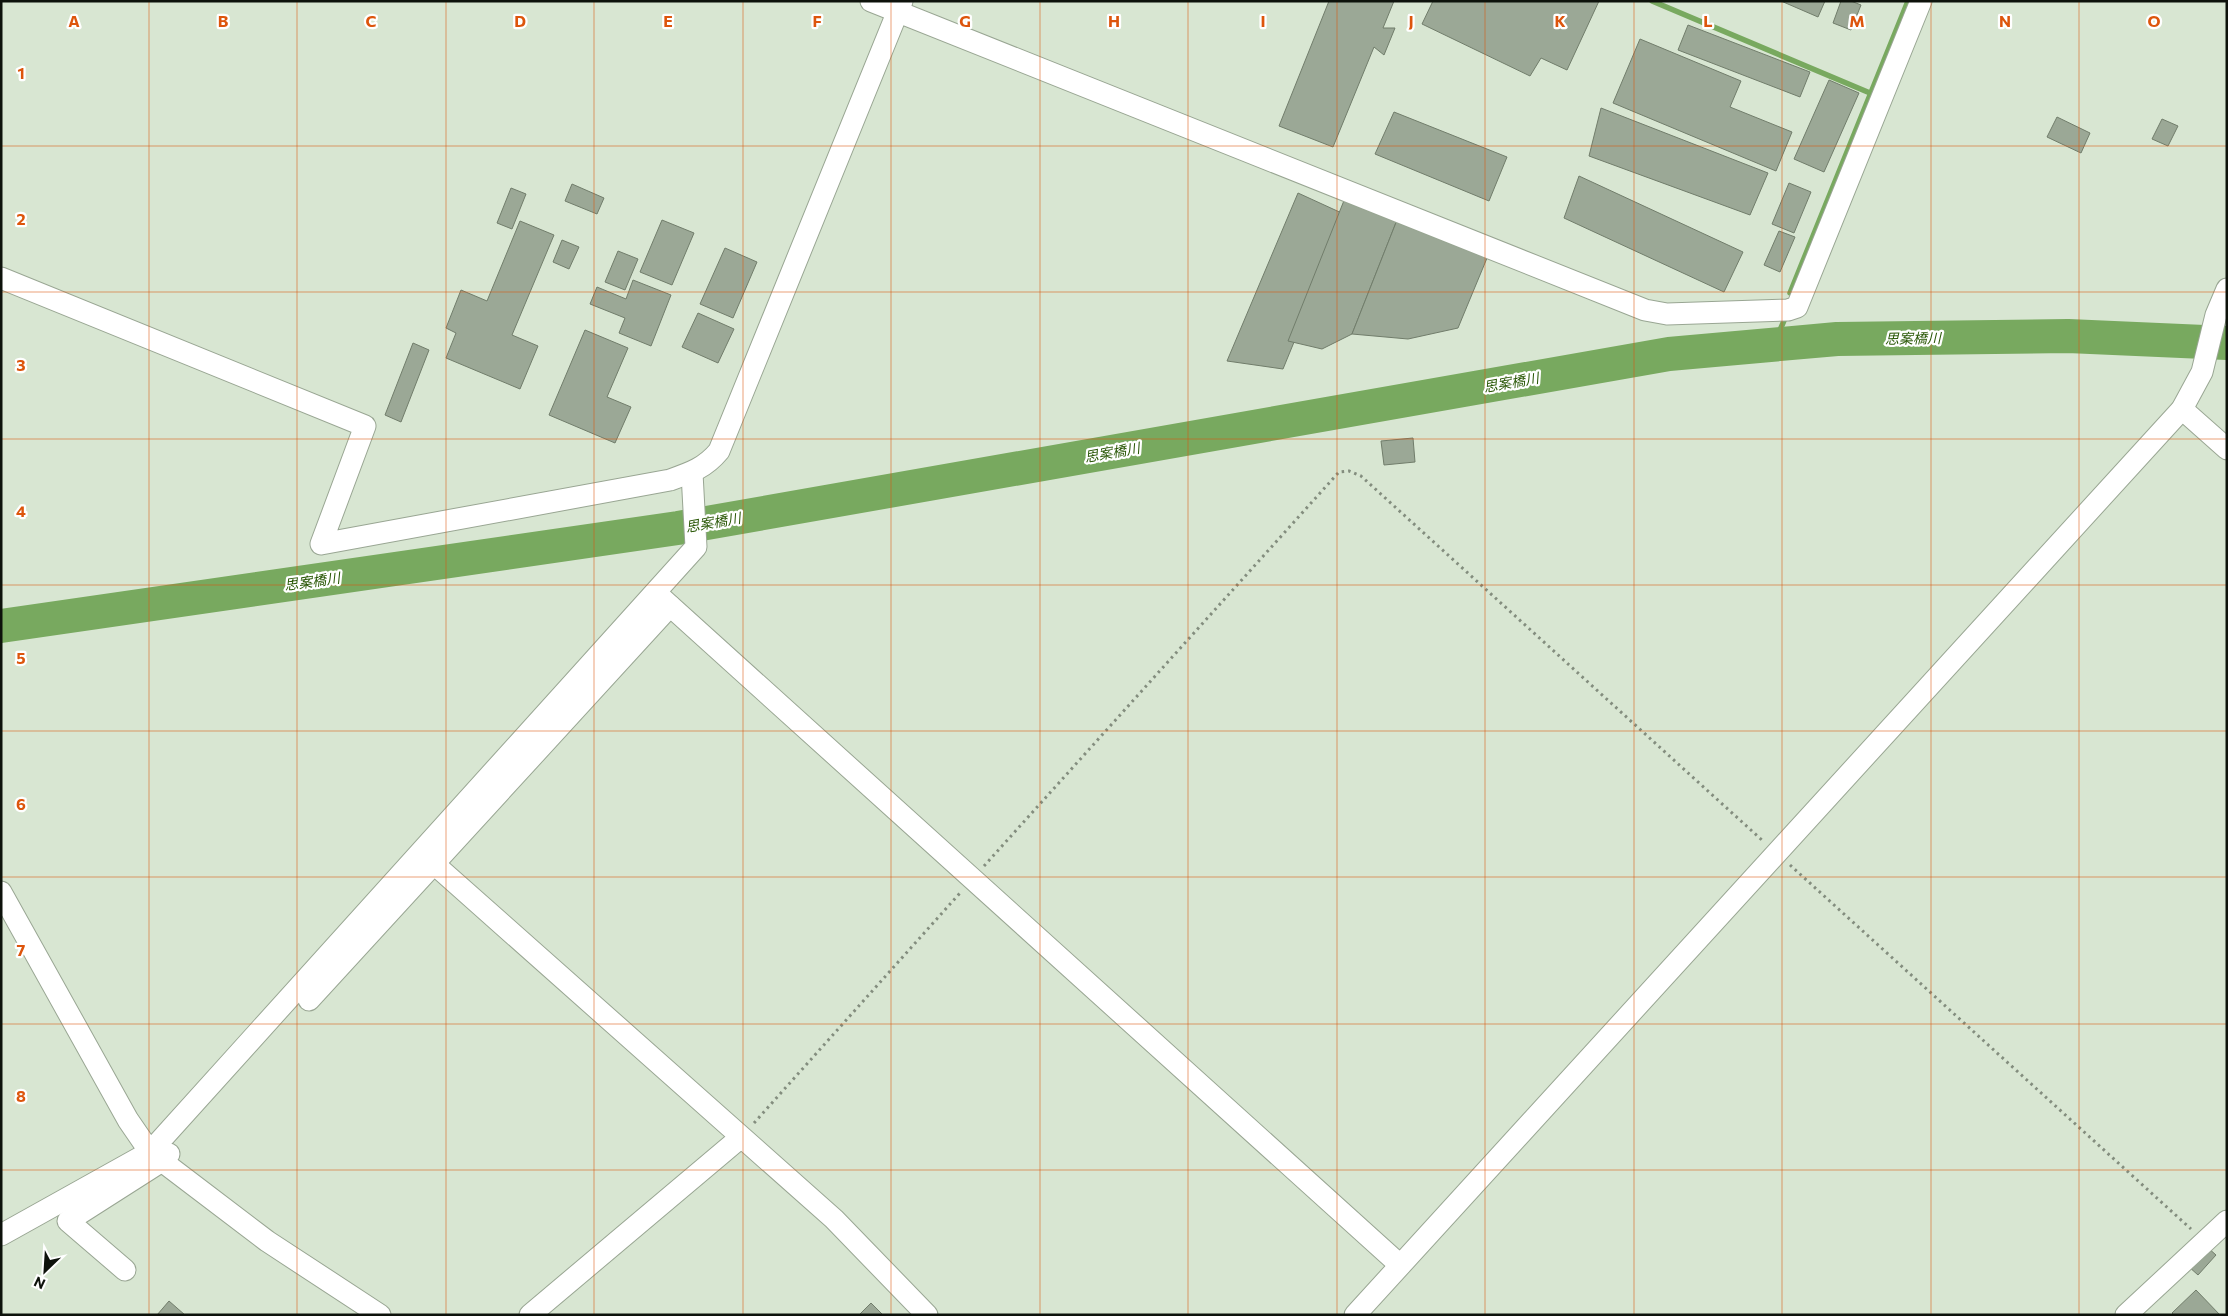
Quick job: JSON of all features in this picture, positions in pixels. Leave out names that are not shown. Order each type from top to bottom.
[{"type":"street","points":[[871,1],[900,7],[1645,310],[1667,314],[1788,310],[1797,307],[1921,1]]},
{"type":"street","points":[[125,1270],[68,1221],[156,1157],[433,863],[663,599],[696,547],[694,480],[719,451],[900,7]]},
{"type":"street","points":[[1,278],[365,426],[321,544],[670,480],[694,480]]},
{"type":"street","points":[[1355,1315],[2182,409],[2202,372],[2216,315],[2227,289]]},
{"type":"street","points":[[2182,409],[2227,449]]},
{"type":"street","points":[[663,599],[1400,1265]]},
{"type":"street","points":[[1,1236],[156,1157],[663,599]]},
{"type":"street","points":[[433,863],[740,1138],[834,1219],[926,1315]]},
{"type":"street","points":[[1,892],[128,1120],[156,1157],[267,1241],[380,1315]]},
{"type":"street","points":[[530,1315],[740,1138]]},
{"type":"street","points":[[2126,1315],[2227,1220]]},
{"type":"path","points":[[740,1138],[1339,472],[1349,471],[1360,476],[2205,1242]]},
{"type":"building","points":[[1329,1],[1394,1],[1383,28],[1395,28],[1384,55],[1374,47],[1333,147],[1279,126]]},
{"type":"building","points":[[1433,1],[1599,1],[1567,70],[1541,58],[1530,76],[1422,24]]},
{"type":"building","points":[[1781,1],[1825,1],[1818,17]]},
{"type":"building","points":[[1841,1],[1851,1],[1861,5],[1851,30],[1833,23]]},
{"type":"building","points":[[1688,25],[1810,72],[1800,97],[1678,50]]},
{"type":"building","points":[[1640,39],[1741,81],[1730,107],[1792,132],[1776,171],[1613,103]]},
{"type":"building","points":[[1829,80],[1859,93],[1824,172],[1794,159]]},
{"type":"building","points":[[1601,108],[1768,173],[1750,215],[1589,156]]},
{"type":"building","points":[[1394,112],[1507,157],[1489,201],[1375,154]]},
{"type":"building","points":[[2057,117],[2090,133],[2081,153],[2047,137]]},
{"type":"building","points":[[2162,119],[2178,126],[2168,146],[2152,139]]},
{"type":"building","points":[[1579,176],[1743,252],[1724,292],[1564,218]]},
{"type":"building","points":[[1789,183],[1811,192],[1794,233],[1772,224]]},
{"type":"building","points":[[572,184],[604,198],[597,214],[565,201]]},
{"type":"building","points":[[511,188],[526,194],[512,229],[497,223]]},
{"type":"building","points":[[1298,193],[1346,215],[1283,369],[1227,361]]},
{"type":"building","points":[[1347,193],[1397,220],[1352,334],[1322,349],[1288,341]]},
{"type":"building","points":[[662,220],[694,233],[672,285],[640,272]]},
{"type":"building","points":[[1397,220],[1492,246],[1458,328],[1408,339],[1352,334]]},
{"type":"building","points":[[520,221],[554,235],[512,335],[538,346],[520,389],[446,358],[456,333],[446,328],[461,290],[487,301]]},
{"type":"building","points":[[1779,231],[1795,237],[1780,272],[1764,265]]},
{"type":"building","points":[[562,240],[579,247],[569,269],[553,262]]},
{"type":"building","points":[[725,248],[757,262],[733,318],[700,304]]},
{"type":"building","points":[[618,251],[638,259],[625,290],[605,282]]},
{"type":"building","points":[[633,280],[671,295],[651,346],[619,333],[625,318],[590,304],[597,287],[626,299]]},
{"type":"building","points":[[698,313],[734,329],[718,363],[682,347]]},
{"type":"building","points":[[585,330],[628,348],[607,397],[631,407],[615,443],[549,415]]},
{"type":"building","points":[[413,343],[429,350],[401,422],[385,415]]},
{"type":"building","points":[[1413,438],[1415,462],[1384,465],[1381,441]]},
{"type":"building","points":[[2207,1247],[2216,1255],[2198,1275],[2188,1266]]},
{"type":"building","points":[[2196,1290],[2220,1315],[2174,1315],[2172,1313]]},
{"type":"building","points":[[169,1301],[185,1315],[157,1315]]},
{"type":"building","points":[[871,1303],[883,1315],[859,1315]]},
{"type":"waterway","points":[[1652,1],[1870,93]]},
{"type":"waterway","points":[[1790,293],[1908,1]]},
{"type":"waterway","points":[[1774,344],[1786,316]]},
{"type":"waterway","name":"思案橋川","points":[[1,626],[678,528],[1669,354],[1837,339],[2068,336],[2227,343]]}]
